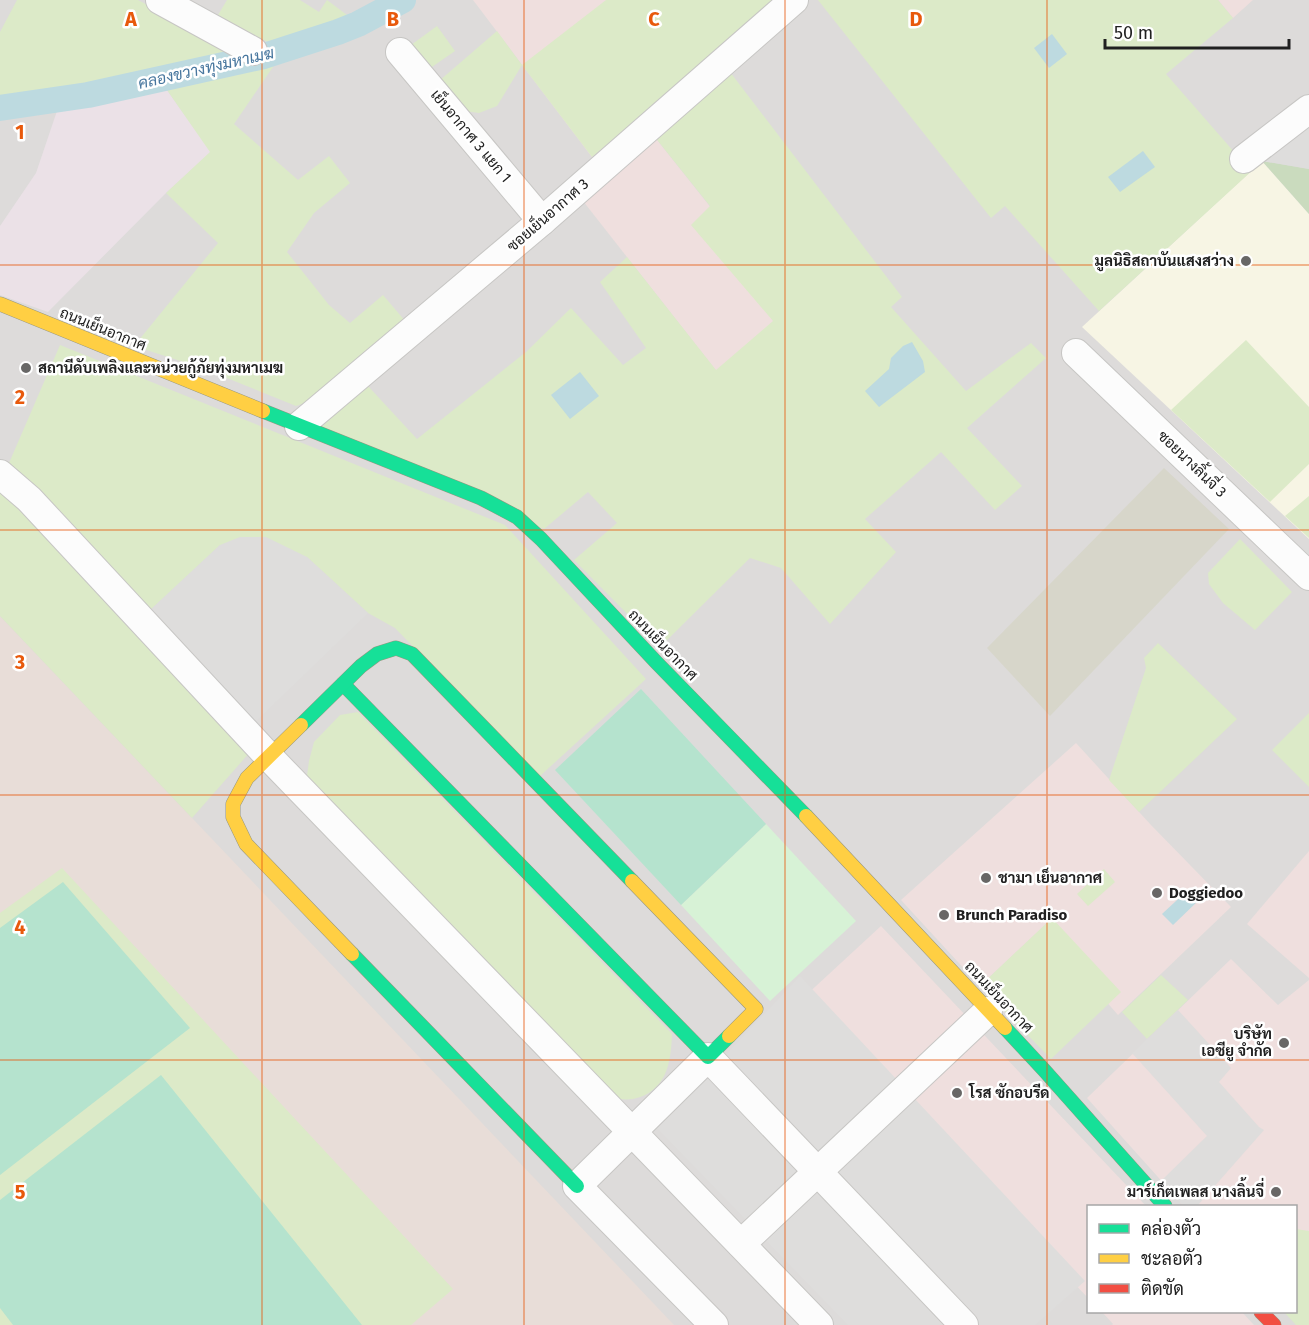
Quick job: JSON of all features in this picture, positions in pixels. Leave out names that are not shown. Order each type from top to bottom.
[{"type":"street","points":[[160,0],[253,51]]},
{"type":"street","name":"ซอยเย็นอากาศ 3","points":[[299,426],[542,221],[794,0]]},
{"type":"street","name":"เย็นอากาศ 3 แยก 1","points":[[400,52],[542,221]]},
{"type":"street","points":[[1244,159],[1309,109]]},
{"type":"street","name":"ถนนเย็นอากาศ","points":[[0,304],[481,498],[517,518],[541,540],[656,662],[807,816],[1044,1070],[1164,1205]]},
{"type":"street","name":"ซอยนางลิ้นจี่ 3","points":[[1076,352],[1309,576]]},
{"type":"street","points":[[0,474],[28,499],[269,757],[819,1325]]},
{"type":"street","points":[[577,1186],[756,1009],[412,654],[396,648],[377,654],[361,666],[247,778],[234,798],[231,812],[235,826],[246,844],[577,1186],[714,1325]]},
{"type":"street","points":[[343,684],[708,1057],[964,1325]]},
{"type":"street","points":[[741,1244],[988,1011]]},
{"type":"street","points":[[1263,1313],[1274,1325]]},
{"type":"shaded area","points":[[0,0],[1309,0],[1309,1325],[0,1325]]},
{"type":"shaded area","points":[[473,0],[699,0],[730,42],[592,157]]},
{"type":"shaded area","points":[[1218,0],[1253,0],[1233,18]]},
{"type":"shaded area","points":[[167,90],[211,152],[166,193],[48,312],[0,295],[0,226],[36,173],[58,108]]},
{"type":"shaded area","points":[[1309,122],[1309,169],[1262,161]]},
{"type":"shaded area","points":[[654,136],[828,355],[754,419],[583,201]]},
{"type":"shaded area","points":[[1262,161],[1309,214],[1309,539],[1082,327]]},
{"type":"shaded area","points":[[1164,468],[1229,529],[1050,716],[987,648]]},
{"type":"shaded area","points":[[240,537],[266,537],[307,557],[368,613],[253,724],[146,614],[220,545]]},
{"type":"shaded area","points":[[0,616],[674,1325],[0,1325]]},
{"type":"shaded area","points":[[1076,743],[1151,825],[1231,907],[1118,1015],[1042,928],[980,986],[901,900]]},
{"type":"shaded area","points":[[1309,851],[1309,978],[1247,924]]},
{"type":"shaded area","points":[[881,926],[1145,1205],[1087,1205],[1087,1297],[803,998]]},
{"type":"shaded area","points":[[1231,959],[1278,1005],[1309,980],[1309,1325],[1297,1313],[1297,1205],[1183,1205],[1087,1098]]},
{"type":"shaded area","points":[[800,976],[1085,1281],[1035,1325],[848,1325],[657,1128]]},
{"type":"shaded area","points":[[1178,1010],[1231,1068],[1219,1082],[1264,1130],[1198,1205],[1183,1205],[1161,1181],[1207,1136],[1132,1053]]},
{"type":"shaded area","points":[[1103,1313],[1243,1313],[1254,1325],[1112,1325]]},
{"type":"green space","points":[[17,0],[138,0],[236,52],[95,81],[0,97],[0,32]]},
{"type":"green space","points":[[227,0],[300,0],[319,12],[327,0],[355,21],[321,33],[271,44],[218,15]]},
{"type":"green space","points":[[606,0],[778,0],[592,157],[522,65]]},
{"type":"green space","points":[[818,0],[1218,0],[1233,18],[1166,74],[1235,153],[1255,168],[1099,311],[1005,206],[991,218]]},
{"type":"green space","points":[[437,26],[455,51],[429,69],[411,45]]},
{"type":"green space","points":[[497,31],[522,65],[497,106],[479,113],[458,110],[439,81]]},
{"type":"green space","points":[[277,61],[234,124],[298,180],[329,156],[350,183],[314,213],[287,252],[329,305],[350,323],[383,295],[406,322],[308,402],[296,406],[202,368],[134,346],[218,243],[166,193],[210,152],[167,90]]},
{"type":"green space","points":[[727,68],[902,297],[891,307],[966,391],[1031,343],[1046,358],[967,428],[1022,486],[995,510],[941,452],[865,519],[896,552],[830,624],[781,568],[750,558],[660,647],[574,560],[617,523],[588,492],[544,529],[321,427],[368,386],[417,439],[526,352],[571,308],[623,365],[646,348],[600,282],[627,257],[716,370],[773,321],[691,225],[710,206],[654,136]]},
{"type":"green space","points":[[1262,161],[1309,169],[1309,214]]},
{"type":"green space","points":[[1246,340],[1309,407],[1309,464],[1270,502],[1171,410]]},
{"type":"green space","points":[[60,345],[505,525],[646,679],[540,776],[395,628],[368,613],[307,557],[220,545],[146,614],[6,470]]},
{"type":"green space","points":[[0,486],[251,751],[192,818],[0,616]]},
{"type":"green space","points":[[1309,496],[1309,538],[1285,516]]},
{"type":"green space","points":[[1240,539],[1292,592],[1255,630],[1223,603],[1209,584],[1208,573]]},
{"type":"green space","points":[[1158,643],[1237,719],[1139,812],[1109,780],[1146,668],[1144,658]]},
{"type":"green space","points":[[641,689],[766,824],[681,905],[555,770]]},
{"type":"green space","points":[[358,712],[672,1034],[668,1066],[660,1083],[653,1090],[633,1099],[613,1099],[306,783],[314,742],[340,715]]},
{"type":"green space","points":[[1309,713],[1309,787],[1272,750]]},
{"type":"green space","points":[[766,824],[856,921],[770,1001],[681,905]]},
{"type":"green space","points":[[62,868],[453,1289],[411,1325],[0,1325],[0,913]]},
{"type":"green space","points":[[1104,869],[1115,882],[1088,906],[1077,894]]},
{"type":"green space","points":[[63,882],[190,1028],[0,1175],[0,928]]},
{"type":"green space","points":[[1052,918],[1121,992],[1051,1059],[980,986]]},
{"type":"green space","points":[[1161,975],[1188,1000],[1147,1039],[1122,1012]]},
{"type":"green space","points":[[161,1075],[362,1325],[13,1325],[0,1308],[0,1200]]},
{"type":"green space","points":[[1297,1229],[1309,1231],[1309,1325],[1296,1325],[1285,1313],[1297,1313]]},
{"type":"water","points":[[1052,34],[1067,54],[1049,68],[1034,48]]},
{"type":"water","points":[[1143,151],[1155,167],[1120,192],[1108,177]]},
{"type":"water","points":[[912,342],[923,361],[925,372],[879,407],[865,391],[889,369],[891,358],[903,346]]},
{"type":"water","points":[[580,372],[599,396],[570,419],[551,395]]},
{"type":"water","points":[[1190,888],[1200,899],[1173,925],[1162,914]]},
{"type":"waterway","name":"คลองขวางทุ่งมหาเมฆ","points":[[0,108],[88,95],[264,56],[358,24],[403,0]]},
{"type":"traffic: fast","points":[[263,411],[481,498],[517,517],[541,539],[656,662],[806,816]]},
{"type":"traffic: fast","points":[[301,725],[361,666],[377,654],[396,648],[412,654],[632,881]]},
{"type":"traffic: fast","points":[[343,684],[708,1057],[729,1036]]},
{"type":"traffic: fast","points":[[352,954],[577,1186]]},
{"type":"traffic: fast","points":[[1005,1028],[1164,1205]]},
{"type":"traffic: slow","points":[[0,304],[263,411]]},
{"type":"traffic: slow","points":[[301,725],[247,778],[233,804],[233,817],[246,844],[352,954]]},
{"type":"traffic: slow","points":[[806,816],[1005,1028]]},
{"type":"traffic: slow","points":[[632,881],[756,1009],[729,1036]]},
{"type":"traffic: jam","points":[[1262,1313],[1274,1325]]},
{"type":"place","name":"มูลนิธิสถาบันแสงสว่าง","points":[[1246,261]]},
{"type":"place","name":"สถานีดับเพลิงและหน่วยกู้ภัยทุ่งมหาเมฆ","points":[[26,368]]},
{"type":"place","name":"ชามา เย็นอากาศ","points":[[986,878]]},
{"type":"place","name":"Doggiedoo","points":[[1157,893]]},
{"type":"place","name":"Brunch Paradiso","points":[[944,915]]},
{"type":"place","name":"บริษัท เอซียู จำกัด","points":[[1284,1043]]},
{"type":"place","name":"โรส ซักอบรีด","points":[[957,1093]]},
{"type":"place","name":"มาร์เก็ตเพลส นางลิ้นจี่","points":[[1276,1192]]}]
